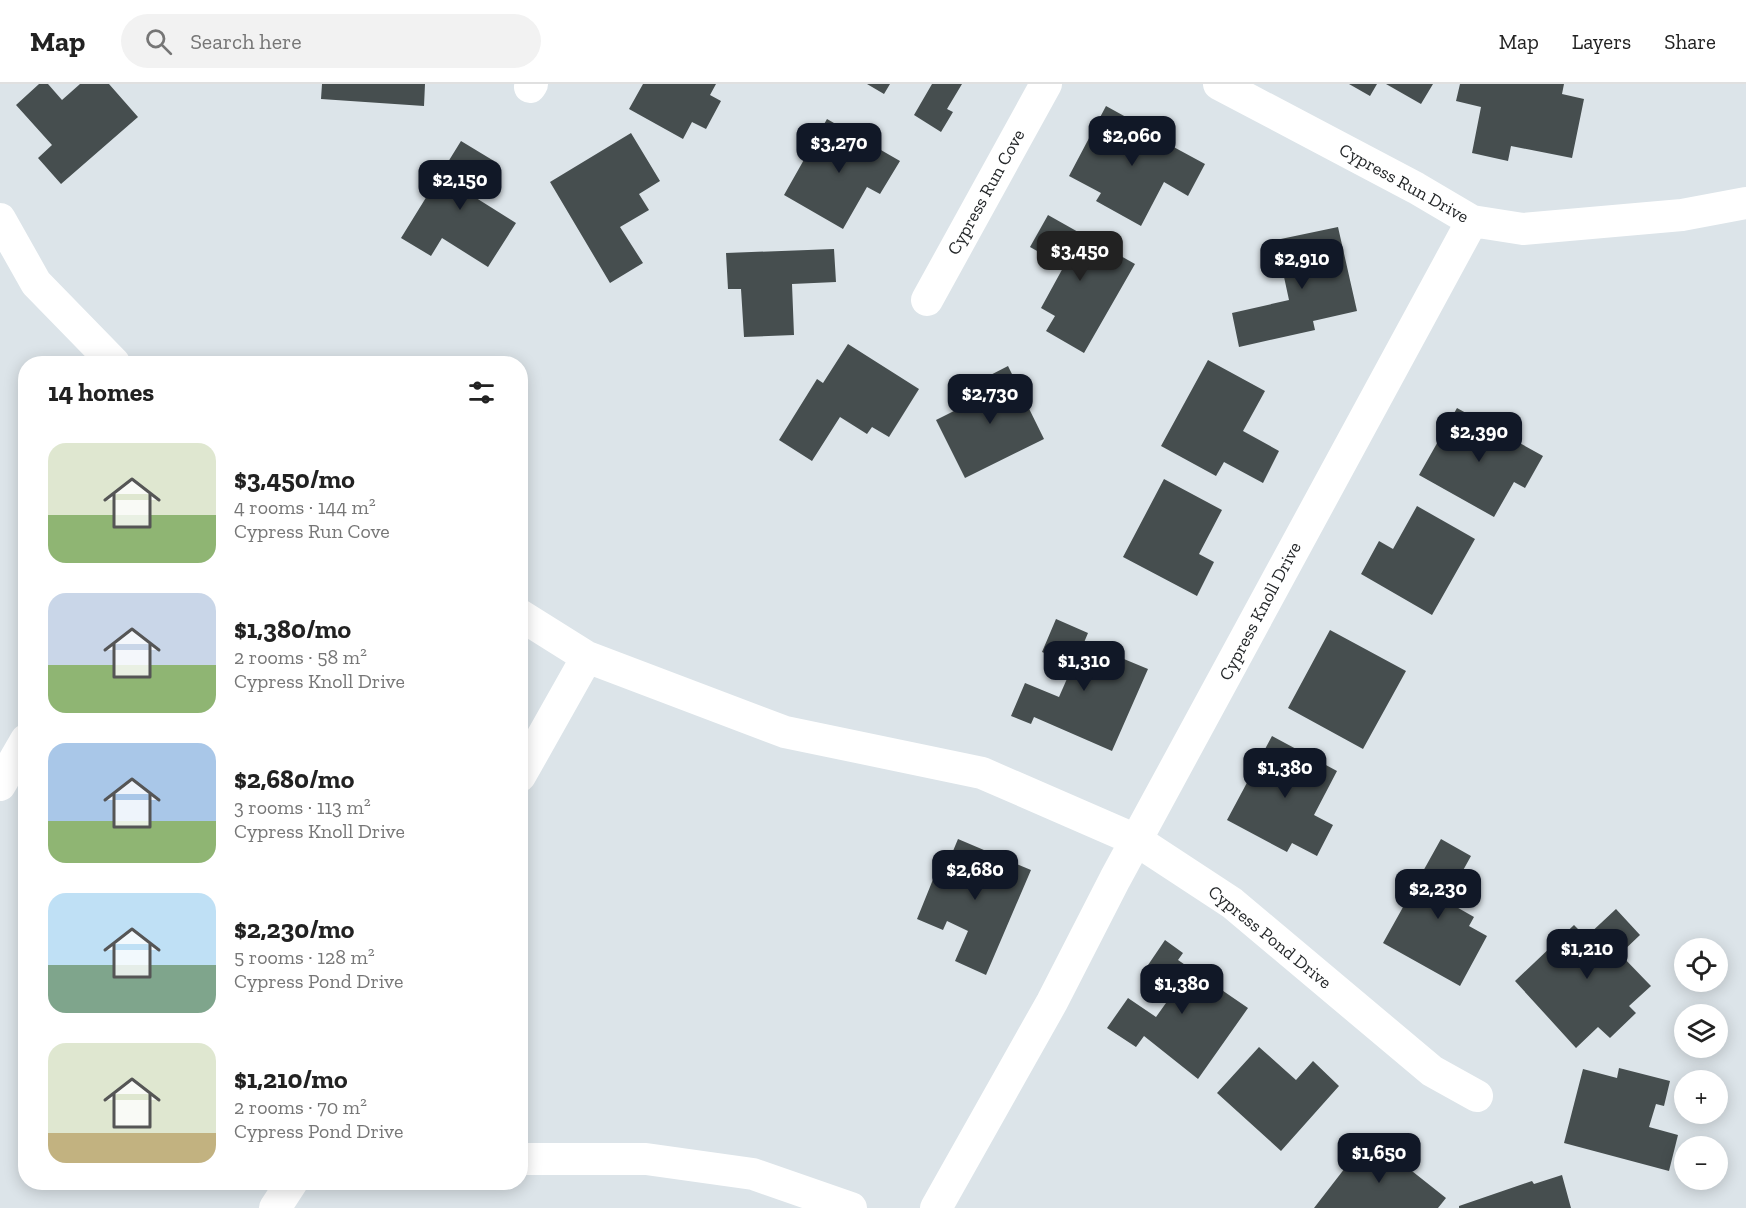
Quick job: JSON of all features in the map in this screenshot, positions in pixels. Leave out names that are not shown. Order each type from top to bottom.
[{"type":"street","name":"Cypress Run Cove","points":[[927,300],[1046,84]]},
{"type":"street","name":"Cypress Run Drive","points":[[1219,84],[1416,188],[1472,222],[1523,229],[1682,215],[1746,202]]},
{"type":"street","points":[[0,219],[36,283],[107,356]]},
{"type":"street","name":"Cypress Knoll Drive","points":[[936,1208],[1052,1002],[1136,840],[1472,222]]},
{"type":"street","name":"Cypress Pond Drive","points":[[528,620],[587,657],[785,732],[982,773],[1136,840],[1232,903],[1432,1071],[1477,1096]]},
{"type":"street","points":[[528,762],[587,657]]},
{"type":"street","points":[[0,785],[18,754]]},
{"type":"street","points":[[528,1159],[646,1160],[753,1174],[850,1208]]},
{"type":"street","points":[[274,1208],[286,1190]]},
{"type":"building","points":[[39,84],[48,84],[62,100],[80,84],[109,84],[138,117],[61,184],[38,158],[52,145],[16,105]]},
{"type":"building","points":[[322,84],[425,84],[424,106],[321,99]]},
{"type":"building","points":[[643,84],[716,84],[710,95],[721,101],[706,129],[692,122],[683,139],[629,109]]},
{"type":"building","points":[[867,84],[890,84],[884,94]]},
{"type":"building","points":[[932,84],[962,84],[947,109],[953,112],[941,132],[914,115]]},
{"type":"building","points":[[1349,84],[1377,84],[1370,96]]},
{"type":"building","points":[[1386,84],[1433,84],[1421,104]]},
{"type":"building","points":[[1460,84],[1564,84],[1562,94],[1584,99],[1572,158],[1511,146],[1508,161],[1472,153],[1481,107],[1456,101]]},
{"type":"building","points":[[1106,106],[1135,122],[1133,125],[1205,164],[1188,196],[1164,182],[1141,226],[1096,201],[1101,193],[1069,176]]},
{"type":"building","points":[[827,119],[900,161],[880,194],[867,187],[843,229],[784,195]]},
{"type":"building","points":[[631,133],[660,181],[639,194],[649,210],[620,227],[643,263],[610,283],[550,182]]},
{"type":"building","points":[[461,141],[494,161],[473,196],[516,223],[488,267],[442,238],[431,256],[401,238]]},
{"type":"building","points":[[1048,215],[1135,264],[1084,353],[1046,331],[1055,316],[1041,308],[1064,266],[1030,247]]},
{"type":"building","points":[[1338,227],[1357,311],[1313,321],[1315,330],[1239,347],[1232,313],[1289,300],[1276,240]]},
{"type":"building","points":[[834,249],[836,282],[792,284],[794,335],[744,337],[741,289],[728,289],[726,253]]},
{"type":"building","points":[[848,344],[919,389],[889,437],[872,427],[867,434],[840,417],[812,461],[779,440],[817,379],[823,383]]},
{"type":"building","points":[[1208,360],[1265,391],[1243,431],[1279,451],[1263,483],[1224,462],[1216,476],[1161,446]]},
{"type":"building","points":[[1008,366],[1044,439],[965,478],[936,420],[980,398],[973,384]]},
{"type":"building","points":[[1457,408],[1543,456],[1525,488],[1514,482],[1494,517],[1419,475]]},
{"type":"building","points":[[1164,479],[1222,510],[1199,554],[1214,562],[1197,596],[1123,557]]},
{"type":"building","points":[[1417,506],[1475,539],[1432,615],[1361,574],[1379,541],[1393,549]]},
{"type":"building","points":[[1056,619],[1088,633],[1080,652],[1115,667],[1119,657],[1148,669],[1112,751],[1034,717],[1031,724],[1011,716],[1025,683],[1059,697],[1073,665],[1042,652]]},
{"type":"building","points":[[1330,630],[1406,671],[1363,749],[1288,708]]},
{"type":"building","points":[[1272,736],[1337,771],[1314,815],[1333,825],[1317,856],[1292,843],[1287,852],[1227,820]]},
{"type":"building","points":[[958,839],[1031,870],[986,975],[955,961],[968,931],[947,921],[943,930],[917,919],[936,872],[943,875]]},
{"type":"building","points":[[1441,839],[1471,856],[1446,901],[1474,917],[1469,926],[1487,936],[1460,986],[1383,943]]},
{"type":"building","points":[[1616,909],[1640,935],[1620,954],[1651,986],[1629,1006],[1636,1013],[1610,1038],[1598,1027],[1576,1048],[1515,981],[1574,925],[1586,937]]},
{"type":"building","points":[[1165,940],[1183,953],[1178,960],[1248,1008],[1198,1079],[1144,1036],[1136,1047],[1107,1028],[1128,998],[1156,1017],[1176,989],[1146,968]]},
{"type":"building","points":[[1259,1047],[1296,1080],[1313,1061],[1339,1086],[1281,1151],[1217,1093]]},
{"type":"building","points":[[1619,1068],[1670,1081],[1664,1106],[1656,1104],[1649,1127],[1678,1135],[1674,1136],[1674,1151],[1669,1171],[1564,1143],[1583,1069],[1617,1078]]},
{"type":"building","points":[[1369,1137],[1446,1198],[1438,1208],[1314,1208]]},
{"type":"building","points":[[1562,1175],[1571,1208],[1459,1208],[1459,1206],[1532,1181],[1534,1184]]}]
